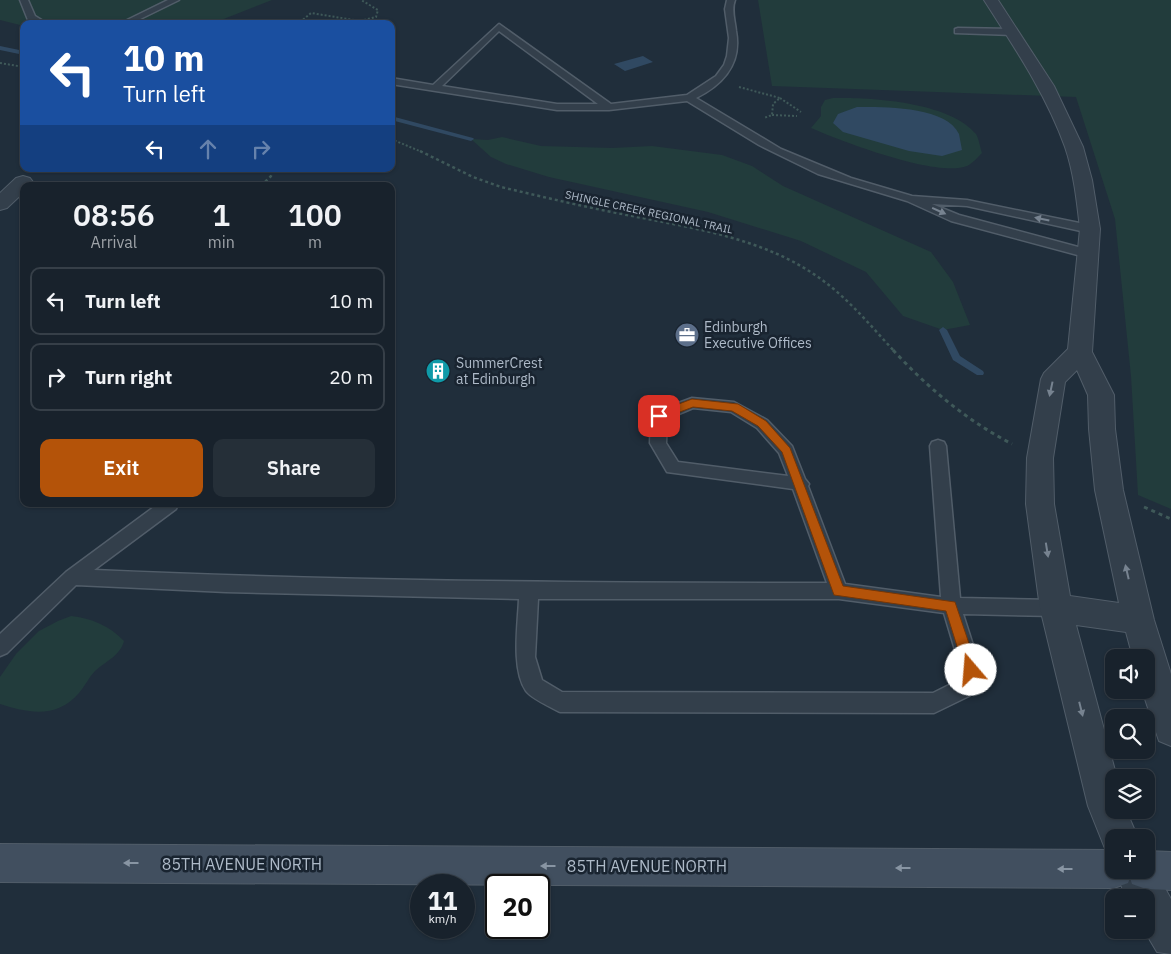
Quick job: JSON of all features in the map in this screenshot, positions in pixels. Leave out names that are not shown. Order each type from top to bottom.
[{"type":"main road","name":"85TH AVENUE NORTH","points":[[0,863],[1105,869]]},
{"type":"main road","points":[[1155,870],[1171,871]]},
{"type":"street","points":[[991,0],[1046,86],[1074,147],[1088,209],[1090,229],[1080,352],[1101,395],[1102,429],[1109,490],[1138,620],[1171,729]]},
{"type":"street","points":[[0,204],[20,185]]},
{"type":"street","points":[[1080,352],[1053,379],[1040,458],[1040,504],[1056,608],[1106,806],[1115,829]]},
{"type":"street","points":[[1056,608],[1138,620]]},
{"type":"street","points":[[1138,879],[1171,938]]},
{"type":"lane","points":[[24,0],[31,18],[35,20]]},
{"type":"lane","points":[[132,20],[175,0]]},
{"type":"lane","points":[[395,83],[557,107],[609,107],[689,98],[705,90],[718,80],[726,68],[734,48],[729,8],[731,0]]},
{"type":"lane","points":[[435,88],[499,28],[609,107]]},
{"type":"lane","points":[[958,30],[1013,32]]},
{"type":"lane","points":[[689,98],[744,134],[810,167],[911,199],[955,218],[1089,254]]},
{"type":"lane","points":[[911,199],[967,203],[1090,229]]},
{"type":"lane","points":[[801,484],[673,468],[658,443],[659,416],[692,403],[734,407],[762,424],[786,450],[801,484],[839,591]]},
{"type":"lane","points":[[529,592],[525,657],[534,686],[560,702],[934,703],[962,689],[971,670],[951,606],[938,446]]},
{"type":"lane","points":[[0,647],[72,577],[166,507]]},
{"type":"lane","points":[[72,577],[226,584],[529,592],[839,591],[951,606],[1056,608]]},
{"type":"path","points":[[361,0],[378,10],[376,17],[364,20]]},
{"type":"path","points":[[302,20],[311,13],[354,20]]},
{"type":"path","points":[[0,63],[20,66]]},
{"type":"path","points":[[739,87],[780,98],[801,112]]},
{"type":"path","points":[[772,115],[773,104],[780,98]]},
{"type":"path","points":[[757,121],[772,115],[797,116]]},
{"type":"path","name":"SHINGLE CREEK REGIONAL TRAIL","points":[[395,140],[421,150],[454,169],[485,182],[548,199],[704,230],[748,243],[784,257],[823,280],[842,295],[904,361],[954,408],[1015,445]]},
{"type":"path","points":[[264,182],[272,172]]},
{"type":"path","points":[[1141,505],[1171,519]]},
{"type":"green space","points":[[0,0],[272,0],[221,20],[20,20],[20,25],[0,20]]},
{"type":"green space","points":[[758,0],[1171,0],[1171,509],[1138,495],[1131,376],[1115,219],[1076,97],[772,86]]},
{"type":"green space","points":[[833,98],[868,99],[909,104],[929,108],[948,115],[964,123],[976,134],[982,153],[967,166],[953,168],[934,167],[912,163],[866,149],[811,128],[821,116],[821,107],[825,100]]},
{"type":"green space","points":[[502,137],[541,146],[612,148],[652,146],[722,155],[752,166],[783,186],[931,252],[953,282],[970,325],[943,330],[903,316],[866,272],[801,241],[708,212],[549,177],[506,164],[491,157],[471,139],[488,140]]},
{"type":"green space","points":[[71,616],[93,621],[113,631],[124,641],[119,651],[95,671],[79,693],[61,707],[42,712],[21,710],[0,704],[0,677],[16,654],[39,631]]},
{"type":"water","points":[[643,56],[653,62],[625,71],[614,64]]},
{"type":"water","points":[[857,107],[898,108],[928,113],[941,118],[952,125],[959,134],[962,150],[942,156],[909,151],[843,132],[833,123],[838,114]]},
{"type":"waterway","points":[[0,48],[20,52]]},
{"type":"waterway","points":[[395,119],[471,139]]},
{"type":"waterway","points":[[943,330],[956,358],[980,373]]},
{"type":"place","name":"Edinburgh Executive Offices","points":[[687,335]]},
{"type":"place","name":"SummerCrest at Edinburgh","points":[[438,371]]},
{"type":"route","points":[[659,416],[692,403],[734,407],[762,424],[786,450],[801,484],[839,591],[951,606],[971,670]]}]
